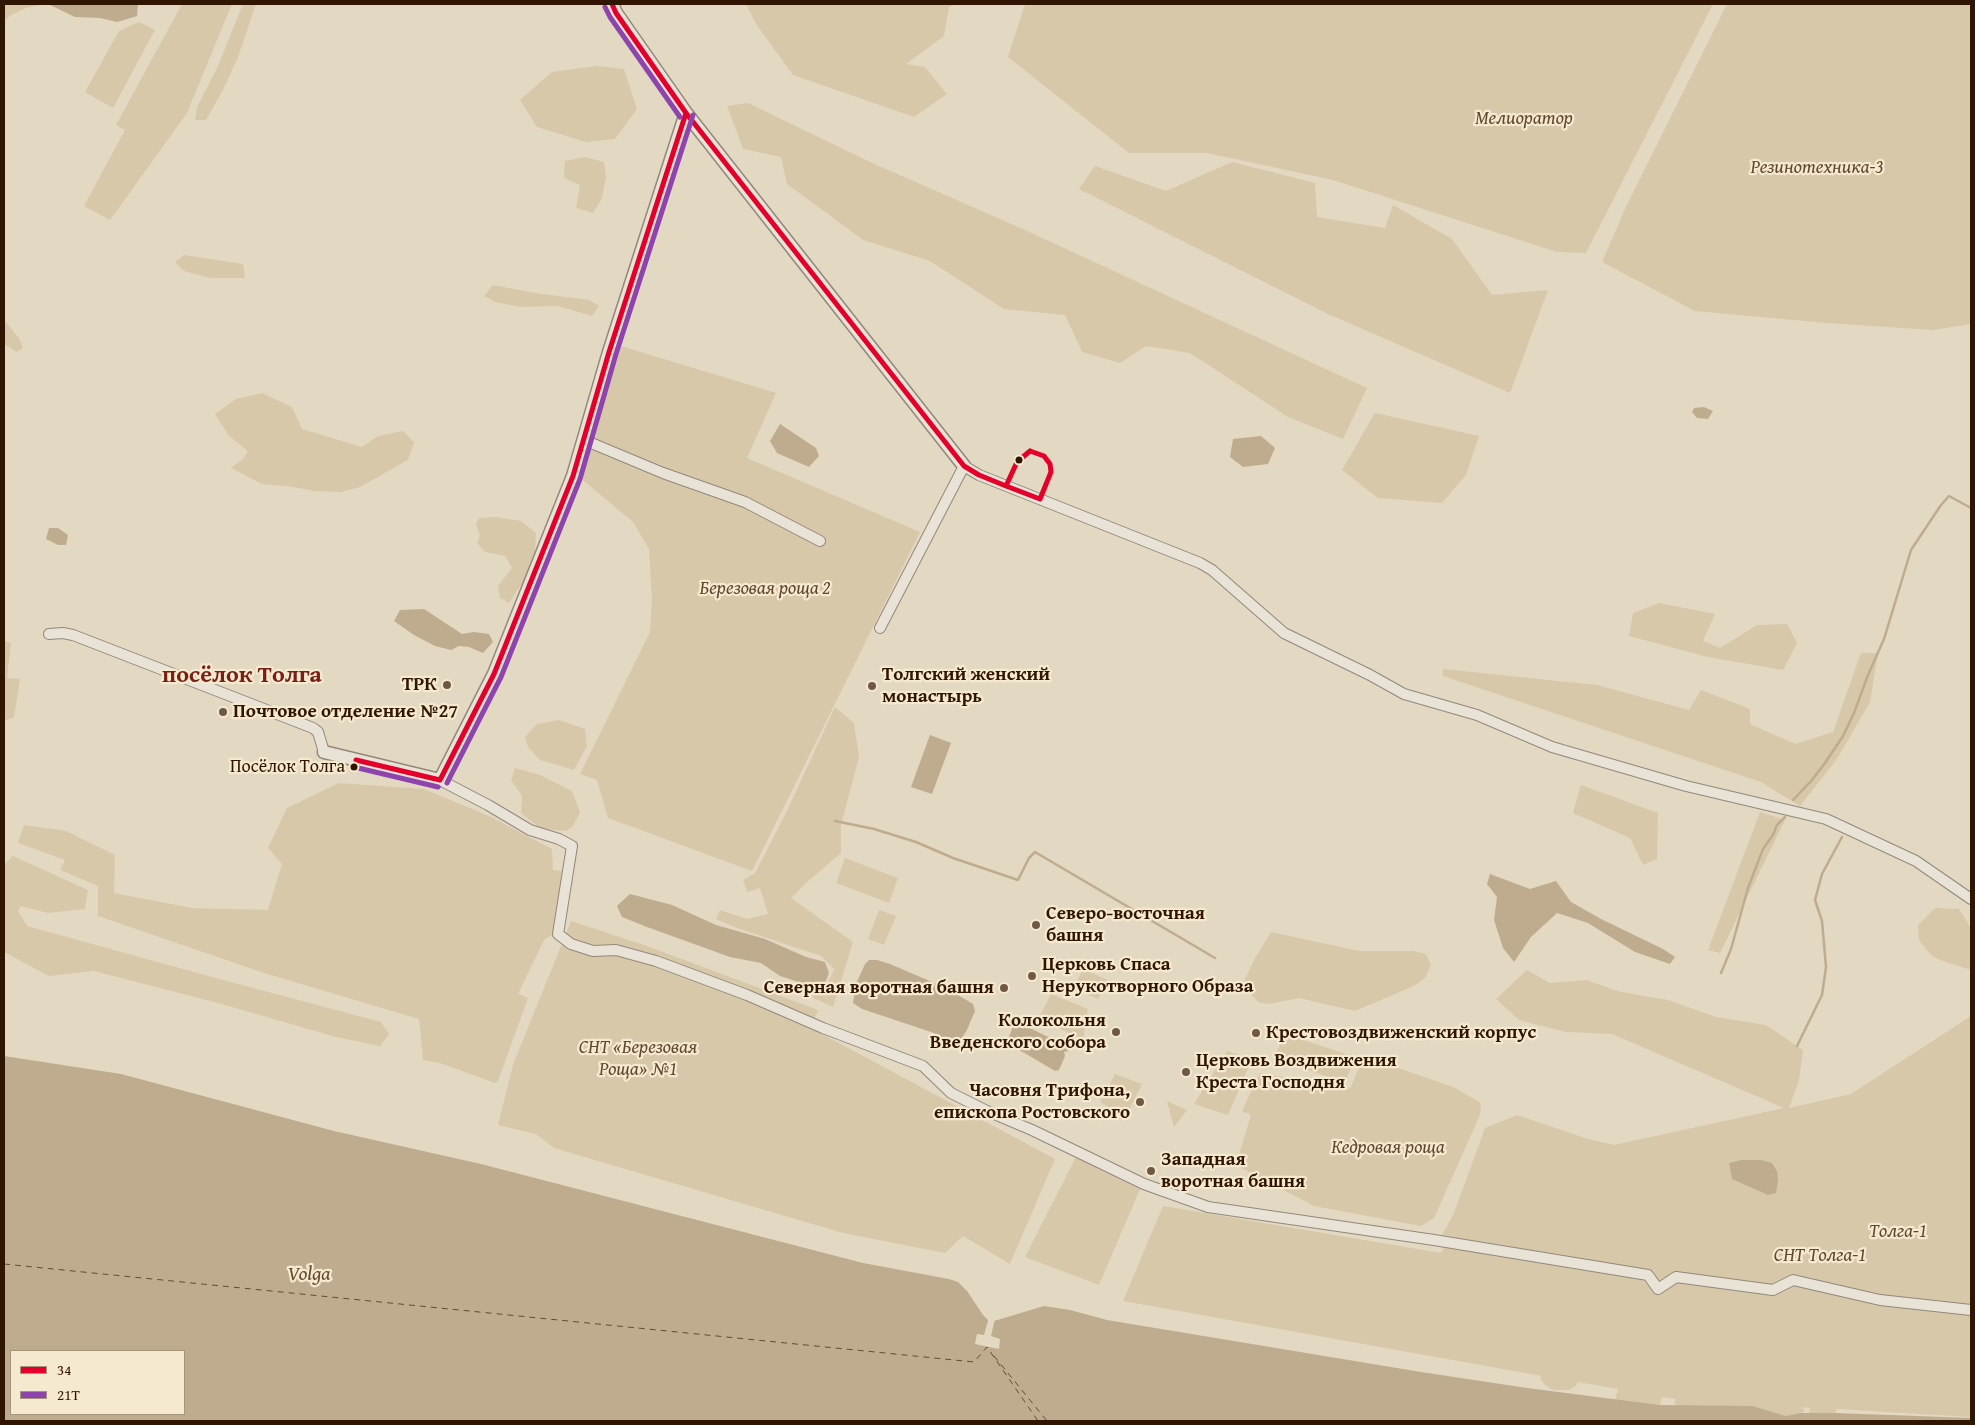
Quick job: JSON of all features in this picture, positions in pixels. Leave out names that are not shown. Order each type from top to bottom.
[{"type":"street","points":[[612,4],[616,13],[686,113],[964,466],[979,475],[1200,563],[1212,570],[1284,633],[1370,675],[1404,694],[1476,715],[1562,750],[1686,786],[1826,819],[1916,862],[1971,899]]},
{"type":"street","points":[[440,780],[488,688],[573,476],[609,352],[686,113]]},
{"type":"street","points":[[584,440],[663,473],[745,502],[820,541]]},
{"type":"street","points":[[880,628],[964,466]]},
{"type":"street","points":[[49,634],[63,632],[73,635],[313,728],[318,732],[324,752],[440,780],[530,830],[558,839],[572,846],[558,934],[570,944],[593,951],[616,950],[656,961],[747,995],[823,1028],[923,1066],[952,1092],[987,1110],[1144,1184],[1208,1207],[1434,1240],[1648,1275],[1658,1289],[1676,1277],[1773,1290],[1793,1280],[1880,1300],[1971,1310]]},
{"type":"green space","points":[[4,4],[45,4],[26,8],[11,15],[4,21]]},
{"type":"green space","points":[[182,4],[232,4],[187,113],[110,220],[84,206],[125,130],[116,125]]},
{"type":"green space","points":[[243,4],[256,4],[238,57],[223,90],[206,120],[195,120],[197,107],[218,66]]},
{"type":"green space","points":[[746,4],[957,4],[949,7],[944,36],[906,64],[925,67],[947,94],[914,117],[793,75],[756,24]]},
{"type":"green space","name":"Мелиоратор","points":[[1025,4],[1713,4],[1586,253],[1557,252],[1333,180],[1207,153],[1129,153],[1008,57]]},
{"type":"green space","name":"Резинотехника-3","points":[[1727,4],[1971,4],[1971,324],[1933,330],[1826,323],[1695,311],[1602,262],[1625,209]]},
{"type":"green space","points":[[139,22],[155,30],[113,108],[85,92],[119,31]]},
{"type":"green space","points":[[597,66],[624,69],[637,109],[615,139],[586,142],[537,127],[520,100],[552,72]]},
{"type":"green space","points":[[748,103],[870,162],[1025,230],[1367,388],[1343,439],[1288,417],[1190,353],[1146,346],[1120,363],[1082,352],[1065,315],[1004,309],[930,261],[863,240],[787,184],[781,157],[743,149],[727,106]]},
{"type":"green space","points":[[585,157],[604,162],[606,177],[602,198],[593,213],[576,208],[580,185],[564,178],[565,161]]},
{"type":"green space","points":[[1232,162],[1315,183],[1317,217],[1385,228],[1393,205],[1452,239],[1492,295],[1548,290],[1510,393],[1328,314],[1079,189],[1095,166],[1166,191]]},
{"type":"green space","points":[[184,255],[243,264],[245,278],[210,278],[184,271],[175,262]]},
{"type":"green space","points":[[493,285],[589,300],[599,306],[592,316],[558,306],[520,307],[495,302],[484,296]]},
{"type":"green space","points":[[4,320],[19,338],[23,348],[17,352],[4,344]]},
{"type":"green space","name":"Березовая роща 2","points":[[618,345],[776,393],[747,458],[920,532],[752,871],[608,818],[597,780],[580,774],[650,632],[652,599],[649,549],[633,522],[578,476]]},
{"type":"green space","points":[[262,393],[292,407],[302,429],[362,447],[378,436],[403,431],[414,442],[408,460],[360,487],[341,492],[314,491],[262,484],[231,468],[243,459],[248,451],[229,436],[215,414],[236,399]]},
{"type":"green space","points":[[1375,413],[1479,436],[1466,475],[1442,503],[1378,498],[1342,470]]},
{"type":"green space","points":[[496,517],[521,521],[536,533],[535,551],[524,580],[509,603],[500,598],[498,586],[512,568],[505,556],[485,552],[477,543],[480,536],[476,524],[479,518]]},
{"type":"green space","points":[[1659,603],[1715,614],[1703,641],[1720,648],[1757,625],[1787,624],[1797,643],[1783,670],[1708,657],[1629,636],[1633,613]]},
{"type":"green space","points":[[4,641],[11,643],[7,678],[20,679],[14,717],[4,721]]},
{"type":"green space","points":[[1861,653],[1878,653],[1870,702],[1837,759],[1800,806],[1761,782],[1443,676],[1443,669],[1597,685],[1689,710],[1701,690],[1750,709],[1750,724],[1795,744],[1833,732]]},
{"type":"green space","points":[[835,707],[854,723],[859,757],[841,825],[841,853],[791,898],[853,942],[833,1007],[812,997],[829,981],[834,969],[821,956],[737,928],[716,919],[720,910],[747,919],[768,914],[760,888],[747,892],[743,880],[755,873],[786,813]]},
{"type":"green space","points":[[559,720],[585,729],[587,746],[574,770],[540,760],[528,747],[525,737],[537,724]]},
{"type":"green space","points":[[515,768],[540,775],[572,791],[580,812],[573,826],[566,831],[541,829],[521,813],[522,796],[511,780]]},
{"type":"green space","points":[[339,783],[424,789],[489,816],[552,849],[553,870],[563,871],[555,933],[544,940],[518,994],[528,998],[498,1081],[495,1083],[440,1063],[423,1060],[419,1019],[264,973],[98,916],[98,886],[60,870],[65,860],[18,843],[24,825],[66,831],[115,855],[114,893],[192,908],[268,910],[282,864],[268,848],[287,808]]},
{"type":"green space","points":[[1581,785],[1658,813],[1657,859],[1643,865],[1630,838],[1573,813]]},
{"type":"green space","points":[[1760,812],[1785,820],[1720,953],[1708,950]]},
{"type":"green space","points":[[13,856],[88,890],[85,909],[48,913],[21,906],[18,911],[27,926],[381,1022],[389,1034],[380,1046],[336,1037],[218,1003],[94,971],[49,976],[4,952],[4,865]]},
{"type":"green space","points":[[845,858],[898,878],[889,903],[836,883]]},
{"type":"green space","points":[[1935,908],[1959,909],[1971,928],[1971,970],[1940,960],[1931,955],[1919,940],[1918,925]]},
{"type":"green space","points":[[879,910],[896,916],[884,945],[868,939]]},
{"type":"green space","name":"СНТ «Березовая Роща» №1","points":[[571,921],[647,946],[818,1010],[811,1028],[1055,1159],[1010,1264],[963,1236],[945,1253],[843,1233],[554,1148],[536,1134],[498,1125],[513,1065]]},
{"type":"green space","points":[[1271,932],[1359,951],[1413,951],[1426,954],[1431,965],[1425,978],[1414,986],[1355,1011],[1299,998],[1269,1004],[1258,1002],[1248,991],[1245,979]]},
{"type":"green space","points":[[1083,969],[1108,980],[1098,999],[1073,988]]},
{"type":"green space","name":"СНТ Толга-1","points":[[1527,970],[1550,983],[1586,980],[1621,992],[1668,1000],[1716,1017],[1766,1025],[1803,1050],[1799,1080],[1789,1108],[1851,1094],[1971,1016],[1971,1417],[1837,1409],[1835,1413],[1809,1414],[1810,1408],[1803,1407],[1804,1412],[1786,1416],[1753,1406],[1677,1407],[1674,1402],[1676,1399],[1662,1397],[1660,1405],[1615,1400],[1618,1389],[1578,1382],[1576,1386],[1569,1390],[1553,1390],[1545,1385],[1540,1378],[1542,1376],[1123,1301],[1163,1206],[1441,1253],[1447,1241],[1440,1239],[1454,1213],[1485,1128],[1517,1115],[1588,1139],[1614,1145],[1784,1108],[1612,1034],[1566,1032],[1519,1020],[1496,999]]},
{"type":"green space","points":[[1051,994],[1088,1009],[1083,1040],[1039,1018]]},
{"type":"green space","points":[[1285,1034],[1355,1057],[1345,1083],[1274,1058]]},
{"type":"green space","points":[[1227,1051],[1252,1059],[1228,1115],[1194,1104]]},
{"type":"green space","name":"Кедровая роща","points":[[1364,1056],[1453,1087],[1481,1103],[1480,1115],[1434,1218],[1421,1226],[1314,1206],[1236,1165],[1251,1115],[1242,1111],[1260,1073],[1350,1089]]},
{"type":"green space","points":[[1115,1074],[1142,1084],[1129,1110],[1112,1109],[1100,1102]]},
{"type":"green space","points":[[1167,1101],[1187,1110],[1174,1127]]},
{"type":"green space","points":[[1076,1157],[1140,1189],[1099,1285],[1025,1257]]},
{"type":"water","points":[[48,4],[138,4],[137,16],[117,22],[100,18],[75,17]]},
{"type":"water","points":[[1704,407],[1713,411],[1708,419],[1697,418],[1692,412],[1694,408]]},
{"type":"water","points":[[780,424],[816,448],[819,456],[809,467],[777,453],[770,441]]},
{"type":"water","points":[[1261,436],[1275,448],[1268,464],[1243,467],[1230,457],[1233,439]]},
{"type":"water","points":[[49,528],[58,528],[68,535],[66,545],[58,545],[46,539]]},
{"type":"water","points":[[424,609],[462,634],[474,632],[489,634],[493,642],[483,653],[469,647],[459,646],[451,650],[435,646],[414,635],[394,621],[400,610]]},
{"type":"water","points":[[930,735],[951,743],[932,794],[911,787]]},
{"type":"water","points":[[1490,874],[1530,889],[1556,881],[1571,902],[1675,957],[1670,964],[1635,952],[1588,923],[1557,913],[1531,937],[1514,962],[1503,948],[1494,920],[1497,897],[1487,884]]},
{"type":"water","points":[[630,894],[672,905],[716,925],[765,939],[806,957],[825,962],[829,973],[825,983],[814,987],[780,976],[761,963],[730,957],[622,917],[617,906]]},
{"type":"water","points":[[869,960],[890,964],[946,988],[973,1004],[975,1011],[967,1030],[956,1047],[940,1042],[934,1033],[862,1009],[853,1003],[856,984],[865,964]]},
{"type":"water","points":[[1015,1021],[1069,1047],[1068,1051],[1064,1052],[1065,1056],[1059,1070],[1055,1071],[1011,1045],[1009,1037]]},
{"type":"water","name":"Volga","points":[[4,1056],[121,1074],[334,1131],[481,1164],[863,1263],[949,1279],[958,1282],[967,1291],[988,1320],[994,1321],[1044,1306],[1070,1310],[1107,1320],[1421,1372],[1660,1405],[1753,1406],[1786,1416],[1800,1413],[1835,1413],[1971,1418],[1971,1421],[4,1421]]},
{"type":"water","points":[[1741,1160],[1761,1160],[1772,1163],[1777,1171],[1776,1193],[1768,1195],[1732,1179],[1729,1163]]},
{"type":"pier","points":[[989,1317],[995,1319],[991,1336],[1000,1339],[999,1349],[975,1344],[977,1334],[984,1335]]},
{"type":"waterway","points":[[1793,800],[1825,763],[1843,736],[1854,713],[1884,639],[1911,550],[1949,496],[1971,508]]},
{"type":"waterway","points":[[1721,973],[1731,949],[1748,888],[1763,849],[1773,835],[1777,825],[1785,817]]},
{"type":"waterway","points":[[835,821],[874,829],[916,842],[953,858],[1018,880],[1029,858],[1035,852],[1215,958]]},
{"type":"waterway","points":[[1797,1046],[1822,995],[1826,967],[1822,921],[1815,900],[1822,874],[1842,837]]},
{"type":"ferry route","points":[[4,1264],[974,1362],[987,1347],[1038,1421]]},
{"type":"ferry route","points":[[994,1356],[1047,1421]]},
{"type":"transit line","name":"34","points":[[612,4],[616,13],[686,113],[964,466],[979,475],[1006,486]]},
{"type":"transit line","name":"21Т","points":[[605,7],[610,17],[680,117]]},
{"type":"transit line","name":"34","points":[[440,780],[494,674],[573,476],[609,352],[686,113]]},
{"type":"transit line","name":"21Т","points":[[447,783],[501,677],[580,479],[616,354],[693,115]]},
{"type":"transit line","name":"34","points":[[1030,451],[1044,456],[1050,464],[1051,472],[1040,499],[1006,486],[1017,462],[1030,451]]},
{"type":"transit line","name":"34","points":[[356,760],[440,780]]},
{"type":"transit line","name":"21Т","points":[[354,767],[438,787]]},
{"type":"place","name":"ТРК","points":[[447,685]]},
{"type":"place","name":"Толгский женский монастырь","points":[[872,686]]},
{"type":"place","name":"Почтовое отделение №27","points":[[223,712]]},
{"type":"place","name":"Посёлок Толга","points":[[354,767]]},
{"type":"place","name":"Северо-восточная башня","points":[[1036,925]]},
{"type":"place","name":"Церковь Спаса Нерукотворного Образа","points":[[1032,976]]},
{"type":"place","name":"Северная воротная башня","points":[[1004,988]]},
{"type":"place","name":"Колокольня Введенского собора","points":[[1116,1032]]},
{"type":"place","name":"Крестовоздвиженский корпус","points":[[1256,1033]]},
{"type":"place","name":"Церковь Воздвижения Креста Господня","points":[[1186,1072]]},
{"type":"place","name":"Часовня Трифона, епископа Ростовского","points":[[1140,1102]]},
{"type":"place","name":"Западная воротная башня","points":[[1151,1171]]},
{"type":"district","name":"посёлок Толга","points":[[242,676]]},
{"type":"park label","name":"Толга-1","points":[[1898,1232]]}]
